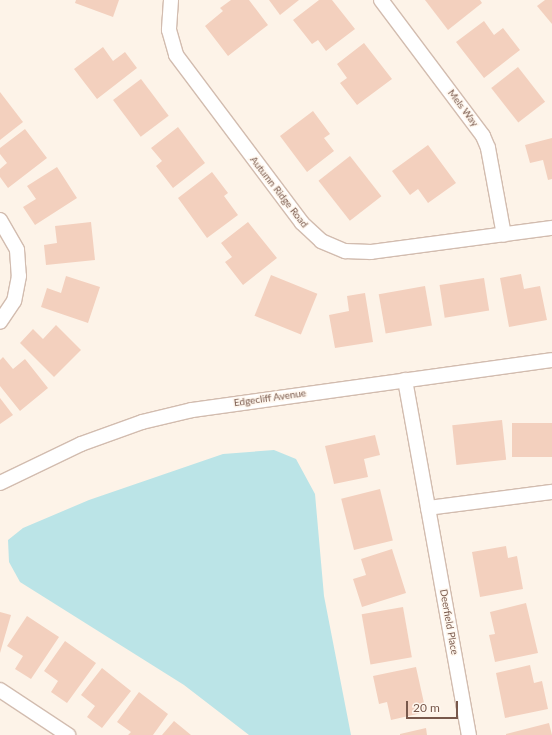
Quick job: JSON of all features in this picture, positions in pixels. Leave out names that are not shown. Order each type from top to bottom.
[{"type":"street","name":"Autumn Ridge Road","points":[[172,0],[169,30],[176,55],[302,223],[321,241],[345,251],[372,252],[552,228]]},
{"type":"street","name":"Mels Way","points":[[381,0],[483,136],[488,148],[504,235]]},
{"type":"street","points":[[0,220],[17,250],[19,276],[14,301],[0,322]]},
{"type":"street","name":"Edgecliff Avenue","points":[[0,484],[81,444],[149,420],[243,401],[552,360]]},
{"type":"street","name":"Deerfield Place","points":[[405,380],[469,735]]},
{"type":"street","points":[[428,508],[552,492]]},
{"type":"street","points":[[0,690],[68,735]]},
{"type":"water","points":[[274,450],[296,459],[315,494],[324,596],[351,735],[249,735],[184,685],[20,582],[9,562],[8,540],[23,528],[89,500],[223,454]]},
{"type":"building","points":[[76,0],[119,0],[113,17],[75,3]]},
{"type":"building","points":[[231,0],[249,0],[268,25],[228,56],[205,26],[223,11],[220,8]]},
{"type":"building","points":[[269,0],[299,0],[280,15]]},
{"type":"building","points":[[319,0],[332,0],[355,29],[326,51],[318,40],[312,44],[293,20]]},
{"type":"building","points":[[425,0],[480,0],[482,3],[448,30]]},
{"type":"building","points":[[545,0],[552,0],[552,24],[537,6]]},
{"type":"building","points":[[484,21],[494,35],[503,28],[520,50],[484,78],[456,42]]},
{"type":"building","points":[[364,43],[392,79],[357,105],[340,83],[347,78],[337,64]]},
{"type":"building","points":[[103,47],[113,61],[125,52],[137,68],[97,99],[74,69]]},
{"type":"building","points":[[518,67],[545,102],[518,123],[491,88]]},
{"type":"building","points":[[141,79],[169,116],[141,137],[113,100]]},
{"type":"building","points":[[0,92],[23,122],[0,140]]},
{"type":"building","points":[[313,111],[330,134],[324,138],[334,151],[307,172],[280,136]]},
{"type":"building","points":[[178,127],[205,163],[173,188],[156,166],[162,161],[151,148]]},
{"type":"building","points":[[25,129],[47,158],[8,188],[0,177],[0,169],[7,163],[0,154],[0,148]]},
{"type":"building","points":[[552,138],[552,179],[548,180],[543,160],[530,163],[525,145]]},
{"type":"building","points":[[428,145],[456,183],[428,203],[418,189],[410,195],[392,171]]},
{"type":"building","points":[[350,156],[381,196],[350,221],[318,181]]},
{"type":"building","points":[[57,167],[77,198],[35,225],[23,207],[36,199],[27,186]]},
{"type":"building","points":[[212,172],[228,193],[224,196],[238,215],[207,238],[178,198]]},
{"type":"building","points":[[91,222],[95,260],[46,265],[44,245],[57,243],[55,226]]},
{"type":"building","points":[[248,222],[277,258],[243,285],[225,262],[232,257],[221,243]]},
{"type":"building","points":[[521,274],[524,289],[540,286],[547,320],[509,327],[500,278]]},
{"type":"building","points":[[271,275],[317,294],[301,335],[255,316]]},
{"type":"building","points":[[66,276],[100,287],[88,323],[41,307],[47,288],[61,293]]},
{"type":"building","points":[[484,278],[489,311],[445,318],[440,285]]},
{"type":"building","points":[[425,286],[432,325],[386,334],[379,294]]},
{"type":"building","points":[[365,293],[373,342],[335,348],[329,315],[349,311],[347,296]]},
{"type":"building","points":[[56,325],[81,350],[54,377],[20,343],[33,329],[43,339]]},
{"type":"building","points":[[3,357],[13,369],[25,359],[48,388],[20,411],[0,386],[0,360]]},
{"type":"building","points":[[0,398],[13,415],[0,424]]},
{"type":"building","points":[[502,420],[506,460],[456,465],[452,425]]},
{"type":"building","points":[[512,423],[552,423],[552,457],[512,457]]},
{"type":"building","points":[[375,435],[380,455],[364,459],[368,477],[334,484],[325,446]]},
{"type":"building","points":[[380,489],[393,540],[354,550],[341,499]]},
{"type":"building","points":[[506,546],[508,558],[517,556],[523,589],[480,597],[472,552]]},
{"type":"building","points":[[392,549],[406,593],[362,607],[353,579],[366,575],[361,559]]},
{"type":"building","points":[[526,603],[538,653],[495,662],[489,635],[495,634],[490,612]]},
{"type":"building","points":[[403,607],[412,657],[370,665],[362,614]]},
{"type":"building","points":[[0,612],[11,615],[0,653]]},
{"type":"building","points":[[27,616],[59,637],[31,679],[15,669],[23,656],[7,646]]},
{"type":"building","points":[[65,641],[96,663],[67,703],[51,692],[58,681],[44,671]]},
{"type":"building","points":[[530,665],[534,683],[542,681],[548,709],[505,718],[496,673]]},
{"type":"building","points":[[416,667],[426,712],[391,720],[387,702],[379,704],[373,676]]},
{"type":"building","points":[[102,668],[131,691],[102,728],[87,717],[95,706],[81,695]]},
{"type":"building","points":[[139,692],[168,714],[153,735],[128,735],[131,732],[117,722]]},
{"type":"building","points":[[174,721],[191,735],[162,735]]},
{"type":"building","points":[[549,723],[552,735],[506,735],[506,734]]},
{"type":"building","points":[[426,728],[427,735],[400,735],[400,734]]}]
